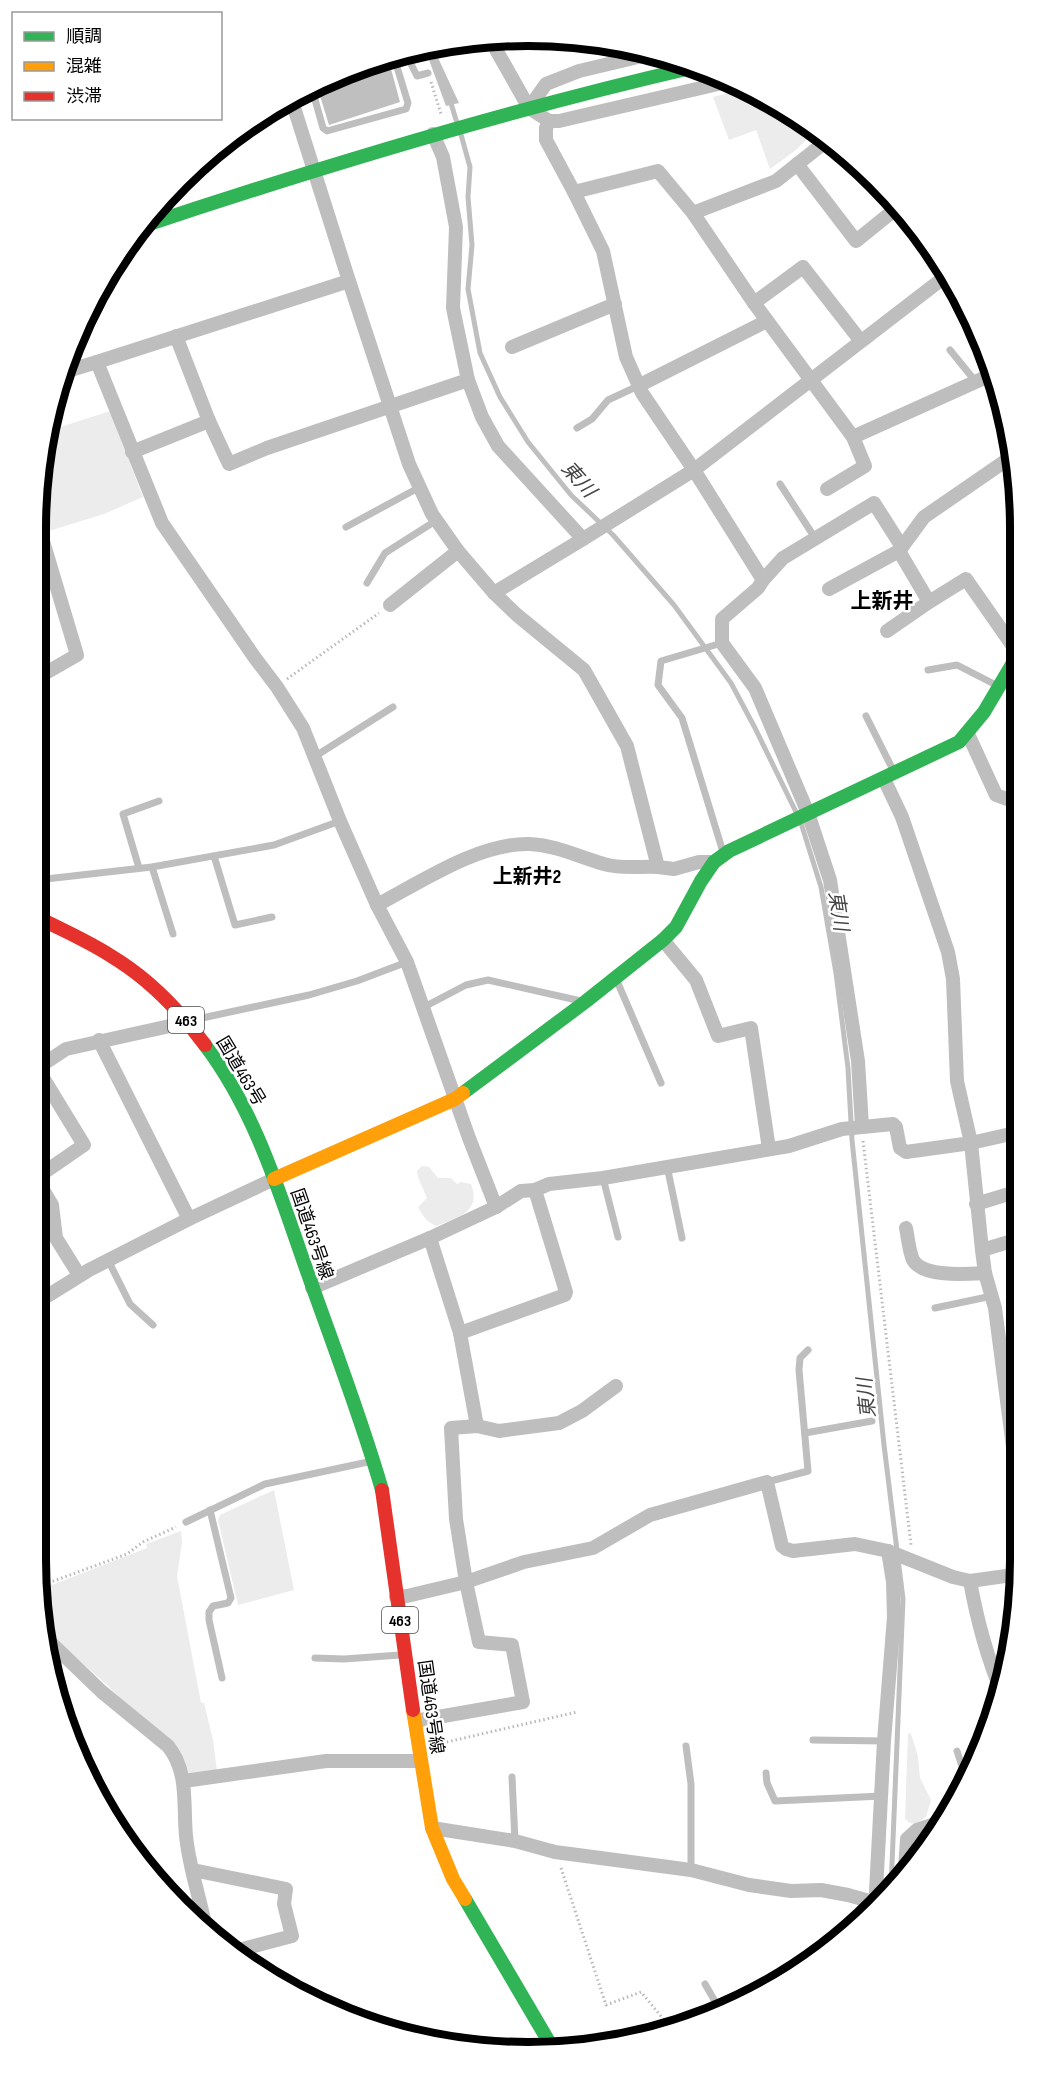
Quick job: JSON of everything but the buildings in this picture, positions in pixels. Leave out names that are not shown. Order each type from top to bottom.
[{"type":"main road","points":[[157,221],[312,170],[433,134],[681,71]]},
{"type":"main road","points":[[274,1179],[455,1099],[585,1002],[663,940],[676,927],[701,881],[719,858],[807,813],[959,742],[968,735],[988,709],[1010,668]]},
{"type":"main road","name":"国道463号","points":[[46,922],[112,956],[161,994],[188,1022],[215,1058],[233,1088],[251,1123],[274,1179]]},
{"type":"main road","name":"国道463号線","points":[[274,1179],[374,1461],[382,1495],[432,1828],[453,1879],[548,2041]]},
{"type":"street","points":[[495,48],[529,108],[549,121],[570,119],[716,84]]},
{"type":"street","points":[[529,108],[546,84],[579,71],[633,58]]},
{"type":"street","points":[[294,108],[390,408],[409,464],[420,487],[436,520],[458,551],[494,593],[584,670],[627,746],[658,867]]},
{"type":"street","points":[[549,121],[546,128],[546,140],[603,251],[626,357],[638,386],[763,580]]},
{"type":"street","points":[[433,134],[443,157],[456,227],[453,308],[468,380],[482,417],[498,446],[587,536]]},
{"type":"street","points":[[693,213],[776,181],[821,146]]},
{"type":"street","points":[[797,164],[856,241],[892,212]]},
{"type":"street","points":[[574,192],[658,171],[693,213],[754,303],[853,437],[865,466],[827,489]]},
{"type":"street","points":[[754,303],[803,267],[860,340]]},
{"type":"street","points":[[74,369],[349,280]]},
{"type":"street","points":[[494,593],[694,470],[941,280]]},
{"type":"street","points":[[512,347],[615,304]]},
{"type":"street","points":[[638,386],[767,321]]},
{"type":"street","points":[[176,336],[209,421],[229,464],[267,448],[468,380]]},
{"type":"street","points":[[97,362],[162,523],[277,687],[303,729],[377,905],[407,962],[495,1207]]},
{"type":"street","points":[[853,437],[986,377]]},
{"type":"street","points":[[132,452],[209,421]]},
{"type":"street","points":[[829,589],[901,549],[924,517],[1005,461]]},
{"type":"street","points":[[862,1126],[858,1061],[830,880],[807,813],[755,688],[717,644],[722,619],[758,588],[783,558],[874,503],[929,602]]},
{"type":"street","points":[[390,605],[458,551]]},
{"type":"street","points":[[46,552],[76,655],[46,673]]},
{"type":"street","points":[[887,631],[966,579],[1010,644]]},
{"type":"street","points":[[968,735],[996,795],[1010,800]]},
{"type":"street","points":[[889,776],[948,952],[953,979],[957,1081],[971,1143],[985,1273],[992,1296],[1010,1428]]},
{"type":"street","points":[[377,905],[466,858],[500,848],[528,844],[561,849],[606,865],[674,869],[719,858]]},
{"type":"street","points":[[663,940],[696,980],[718,1036],[751,1028],[770,1149]]},
{"type":"street","points":[[46,1063],[66,1049],[188,1022]]},
{"type":"street","points":[[99,1040],[189,1219]]},
{"type":"street","points":[[46,1084],[84,1145],[46,1171]]},
{"type":"street","points":[[312,1288],[430,1238],[495,1207],[520,1191],[535,1190],[549,1184],[603,1178],[789,1146],[842,1129],[862,1126],[893,1124],[896,1127],[900,1148],[906,1152],[971,1143],[1010,1134]]},
{"type":"street","points":[[46,1296],[108,1260],[274,1179]]},
{"type":"street","points":[[460,1333],[565,1294],[535,1190]]},
{"type":"street","points":[[976,1204],[1010,1194]]},
{"type":"street","points":[[46,1196],[52,1206],[56,1238],[79,1275]]},
{"type":"street","points":[[906,1228],[913,1260],[918,1267],[944,1274],[985,1273]]},
{"type":"street","points":[[430,1238],[460,1333],[477,1426]]},
{"type":"street","points":[[982,1250],[1010,1242]]},
{"type":"street","points":[[415,1721],[523,1702],[512,1645],[479,1642],[456,1519],[451,1428],[477,1426],[499,1431],[559,1423],[582,1412],[616,1386]]},
{"type":"street","points":[[396,1597],[466,1582],[524,1562],[593,1548],[650,1515],[767,1482],[782,1546],[786,1550],[855,1544],[888,1551],[953,1577],[970,1581],[1010,1575]]},
{"type":"street","points":[[878,1892],[884,1741],[894,1617],[893,1582],[888,1551]]},
{"type":"street","points":[[970,1581],[976,1617],[996,1678]]},
{"type":"street","points":[[55,1646],[102,1692],[168,1746],[175,1755],[184,1781],[186,1837],[204,1916]]},
{"type":"street","points":[[184,1781],[326,1761],[420,1756]]},
{"type":"street","points":[[906,1861],[907,1839],[916,1830],[931,1825]]},
{"type":"street","points":[[432,1828],[515,1841],[555,1852],[691,1870],[749,1885],[791,1891],[821,1890],[848,1894],[868,1902]]},
{"type":"street","points":[[193,1870],[286,1889],[284,1904],[292,1936],[243,1949]]},
{"type":"lane","points":[[410,62],[417,76],[428,73]]},
{"type":"lane","points":[[314,96],[323,128],[327,131],[406,110],[408,103],[397,65]]},
{"type":"lane","points":[[950,351],[976,382]]},
{"type":"lane","points":[[577,428],[592,419],[608,400],[638,386]]},
{"type":"lane","points":[[780,484],[814,538]]},
{"type":"lane","points":[[346,526],[420,487]]},
{"type":"lane","points":[[367,583],[385,553],[436,520]]},
{"type":"lane","points":[[717,644],[661,661],[658,685],[682,718],[719,858]]},
{"type":"lane","points":[[928,670],[957,665],[1001,687]]},
{"type":"lane","points":[[314,757],[393,707]]},
{"type":"lane","points":[[866,716],[889,776]]},
{"type":"lane","points":[[139,868],[123,814],[159,801]]},
{"type":"lane","points":[[46,879],[152,867],[274,845],[340,821]]},
{"type":"lane","points":[[214,856],[235,925],[272,917]]},
{"type":"lane","points":[[152,867],[173,934]]},
{"type":"lane","points":[[188,1022],[309,995],[357,981],[407,962]]},
{"type":"lane","points":[[616,978],[661,1083]]},
{"type":"lane","points":[[424,1007],[466,985],[488,981],[585,1002]]},
{"type":"lane","points":[[667,1166],[682,1238]]},
{"type":"lane","points":[[603,1178],[618,1237]]},
{"type":"lane","points":[[108,1260],[130,1304],[153,1324]]},
{"type":"lane","points":[[935,1308],[992,1296]]},
{"type":"lane","points":[[767,1482],[807,1471],[799,1370],[800,1358],[808,1350]]},
{"type":"lane","points":[[805,1433],[872,1421]]},
{"type":"lane","points":[[186,1522],[265,1484],[374,1461]]},
{"type":"lane","points":[[210,1510],[231,1598],[228,1603],[213,1606],[209,1612],[222,1678]]},
{"type":"lane","points":[[315,1658],[344,1659],[405,1655]]},
{"type":"lane","points":[[813,1740],[884,1741]]},
{"type":"lane","points":[[686,1746],[691,1784],[691,1870]]},
{"type":"lane","points":[[957,1751],[963,1770]]},
{"type":"lane","points":[[766,1773],[767,1783],[775,1801],[882,1796]]},
{"type":"lane","points":[[512,1777],[515,1841]]},
{"type":"lane","points":[[705,1984],[717,2004]]},
{"type":"path","points":[[277,687],[390,605]]},
{"type":"path","points":[[862,1126],[910,1541],[916,1562]]},
{"type":"path","points":[[47,1583],[127,1554],[143,1542],[186,1522]]},
{"type":"path","points":[[420,1756],[444,1742],[577,1712]]},
{"type":"path","points":[[555,1852],[606,2005],[641,1992],[666,2022]]},
{"type":"shaded area","points":[[437,56],[459,103],[446,106],[428,57]]},
{"type":"shaded area","points":[[390,67],[400,102],[329,125],[319,94]]},
{"type":"shaded area","points":[[733,92],[770,111],[809,137],[796,150],[770,169],[756,130],[729,140],[713,97]]},
{"type":"shaded area","points":[[110,411],[143,497],[104,514],[49,531],[46,522],[48,497],[57,428]]},
{"type":"shaded area","points":[[422,1166],[429,1167],[438,1178],[451,1178],[457,1184],[461,1182],[471,1184],[474,1194],[473,1201],[466,1212],[436,1226],[425,1218],[418,1207],[427,1198],[417,1171]]},
{"type":"shaded area","points":[[274,1490],[294,1590],[238,1605],[218,1520],[220,1515]]},
{"type":"shaded area","points":[[181,1531],[182,1543],[177,1576],[201,1703],[204,1703],[213,1740],[217,1771],[194,1775],[188,1773],[179,1749],[135,1713],[105,1683],[53,1639],[47,1574],[52,1585],[147,1548],[146,1544]]},
{"type":"shaded area","points":[[908,1733],[911,1734],[918,1756],[920,1778],[931,1800],[926,1817],[913,1823],[905,1819]]},
{"type":"waterway","name":"東川","points":[[450,100],[457,123]]},
{"type":"waterway","name":"東川","points":[[460,131],[470,167],[468,197],[472,245],[468,289],[480,353],[500,397],[528,442],[571,495],[613,535],[674,605],[731,683],[797,814]]},
{"type":"waterway","name":"東川","points":[[801,823],[821,887],[836,973],[848,1068],[852,1140],[884,1445],[903,1599],[891,1877]]},
{"type":"traffic: fast","points":[[157,221],[277,182],[485,120],[679,71]]},
{"type":"traffic: fast","points":[[463,1093],[585,1002],[663,940],[676,927],[714,862],[729,851],[959,742],[984,712],[1010,668]]},
{"type":"traffic: fast","points":[[205,1045],[239,1098],[265,1155],[356,1408],[382,1490]]},
{"type":"traffic: fast","points":[[465,1899],[549,2041]]},
{"type":"traffic: slow","points":[[274,1179],[455,1099],[463,1093]]},
{"type":"traffic: slow","points":[[413,1710],[432,1828],[453,1879],[465,1899]]},
{"type":"traffic: jam","points":[[46,922],[93,945],[138,974],[174,1007],[205,1045]]},
{"type":"traffic: jam","points":[[382,1490],[413,1710]]},
{"type":"district","name":"上新井","points":[[882,601]]},
{"type":"district","name":"上新井2","points":[[527,876]]}]
